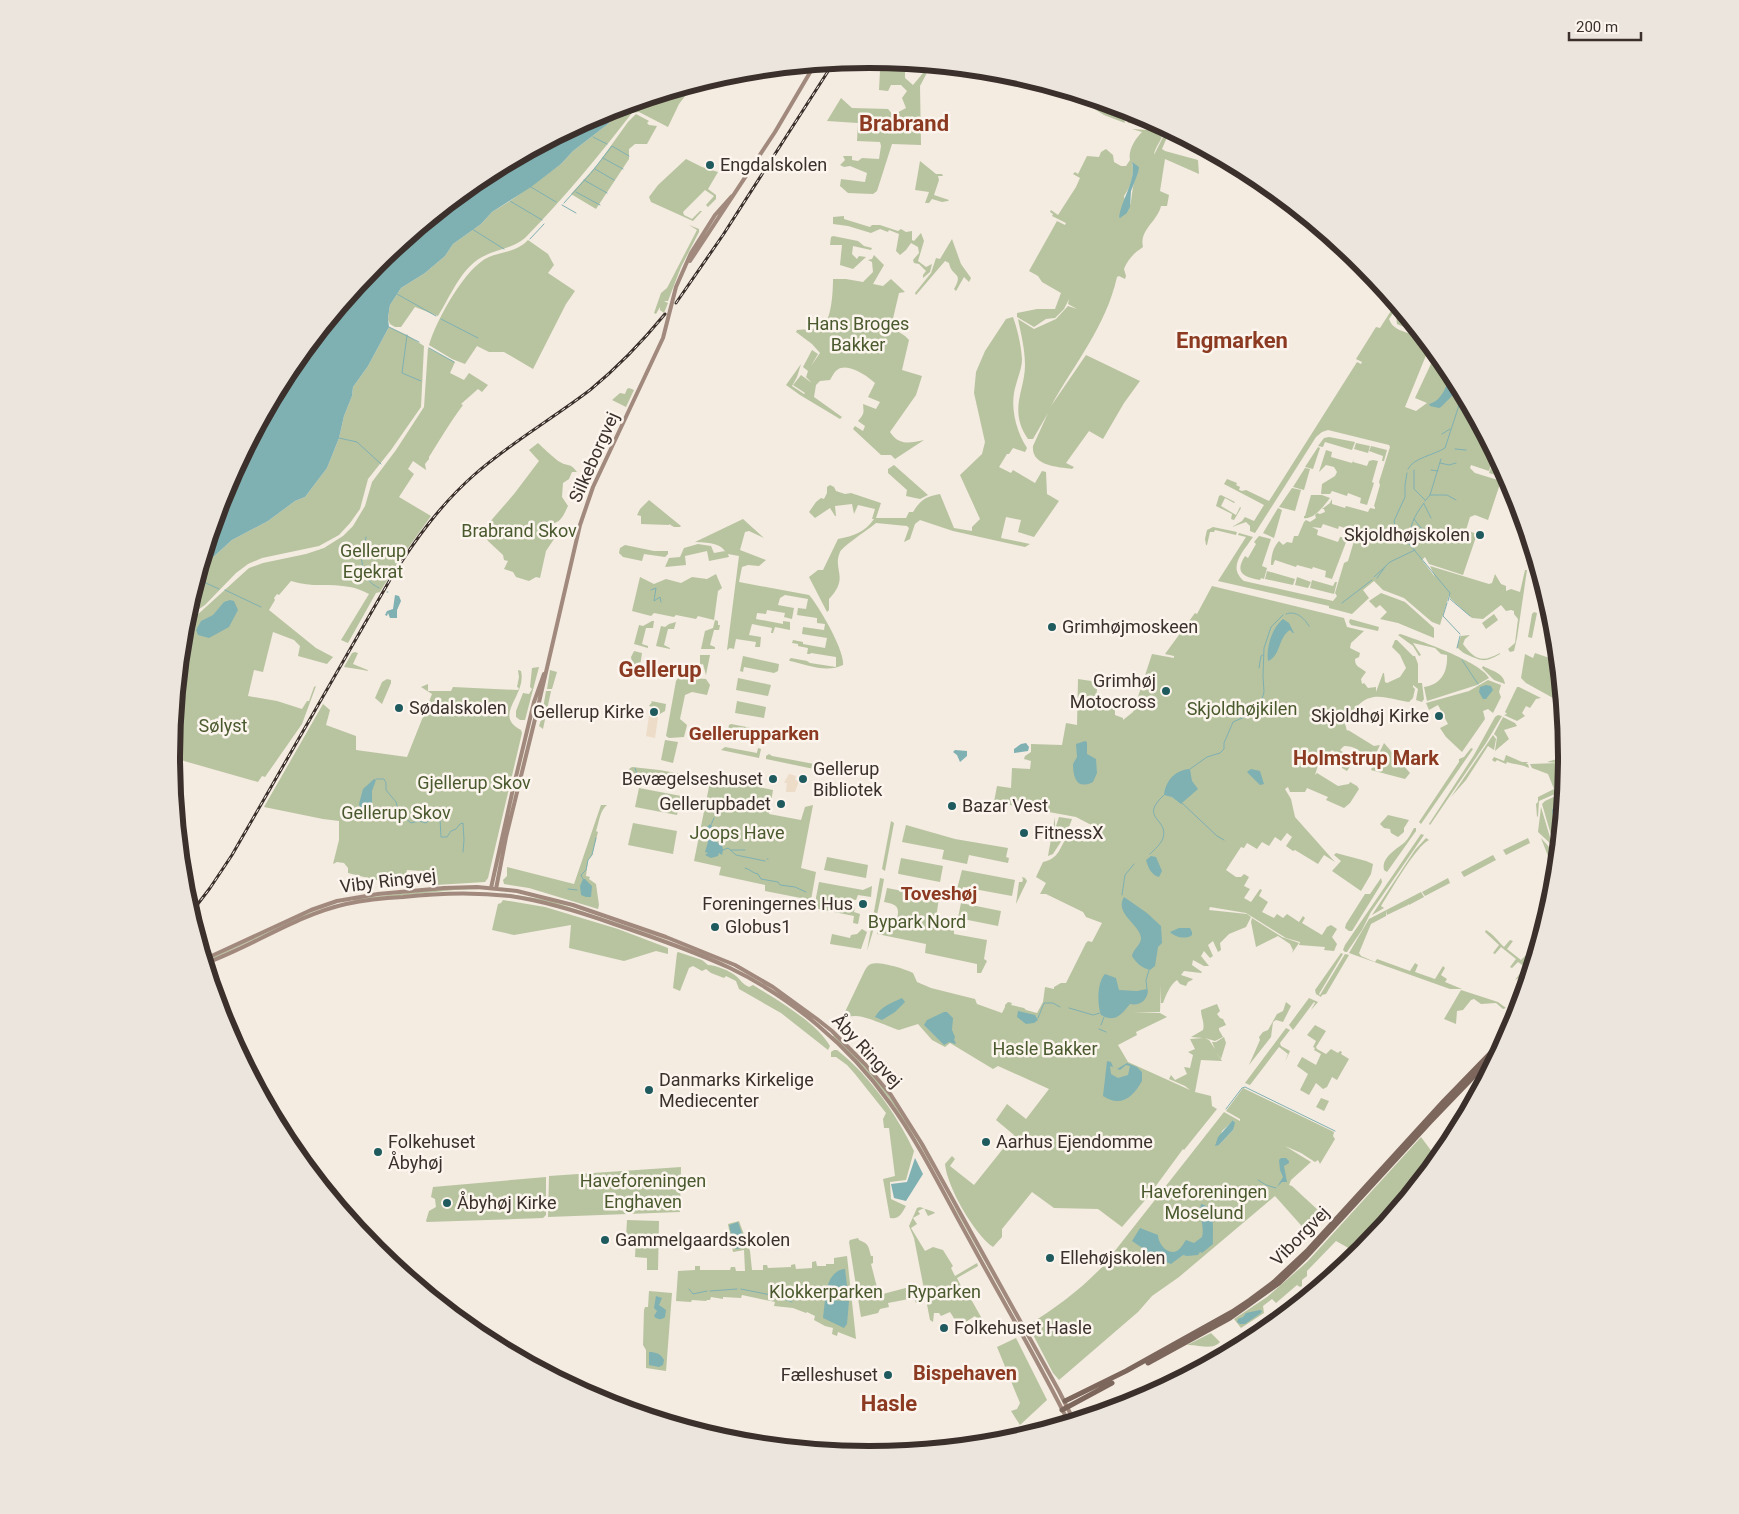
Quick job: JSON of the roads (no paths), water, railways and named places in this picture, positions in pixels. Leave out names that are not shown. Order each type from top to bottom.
[{"type":"main road","name":"Silkeborgvej","points":[[492,894],[544,685],[547,664],[579,528],[593,487],[662,338],[676,287],[702,235],[732,196],[786,115],[812,70]]},
{"type":"main road","name":"Viby Ringvej","points":[[210,956],[311,910],[337,901],[370,895],[444,888],[493,888]]},
{"type":"main road","name":"Åby Ringvej","points":[[493,888],[529,893],[573,905],[720,958],[774,987],[803,1007],[832,1031],[875,1076],[907,1120],[1063,1406]]},
{"type":"main road","name":"Viby Ringvej","points":[[211,961],[313,914],[342,905],[371,900],[435,894],[492,894]]},
{"type":"main road","name":"Åby Ringvej","points":[[492,894],[528,899],[571,910],[649,936],[710,960],[740,973],[773,993],[826,1032],[871,1079],[903,1122],[1063,1406]]},
{"type":"main road","name":"Viborgvej","points":[[1063,1406],[1232,1312],[1274,1282],[1308,1250],[1444,1101],[1494,1050]]},
{"type":"main road","name":"Viborgvej","points":[[1063,1406],[1230,1318],[1279,1283],[1305,1258],[1488,1061]]},
{"type":"main road","points":[[1063,1406],[1070,1416]]},
{"type":"main road","points":[[1063,1406],[1066,1417]]},
{"type":"water","points":[[615,117],[573,151],[561,164],[531,187],[492,212],[481,224],[453,244],[445,256],[425,273],[401,288],[390,305],[389,327],[368,366],[353,387],[339,438],[327,468],[305,497],[295,501],[268,521],[232,540],[209,561],[232,493],[272,412],[322,337],[351,302],[382,269],[415,239],[486,184],[525,160],[565,139]]},
{"type":"water","points":[[1132,162],[1139,167],[1138,173],[1131,191],[1130,207],[1127,213],[1120,218],[1131,182]]},
{"type":"water","points":[[1447,381],[1455,393],[1441,407],[1430,406],[1429,404],[1438,399],[1445,390]]},
{"type":"water","points":[[395,595],[399,596],[401,601],[397,610],[397,618],[390,618],[388,613],[387,616],[385,615],[387,611],[393,609]]},
{"type":"water","points":[[234,601],[238,610],[229,627],[209,638],[198,635],[196,630],[201,621],[213,615],[224,602]]},
{"type":"water","points":[[1283,619],[1289,623],[1294,633],[1290,630],[1286,633],[1275,655],[1268,661],[1271,638],[1276,627]]},
{"type":"water","points":[[1491,686],[1493,690],[1486,699],[1483,699],[1479,692],[1480,687]]},
{"type":"water","points":[[1087,742],[1087,754],[1096,759],[1097,773],[1093,782],[1083,785],[1075,778],[1073,764],[1077,757],[1076,744]]},
{"type":"water","points":[[1026,743],[1029,747],[1028,751],[1014,753],[1014,749]]},
{"type":"water","points":[[955,750],[967,751],[967,756],[960,762],[957,755],[953,752]]},
{"type":"water","points":[[1190,769],[1192,781],[1198,789],[1181,804],[1172,797],[1164,795],[1169,780],[1172,777],[1180,771]]},
{"type":"water","points":[[1251,769],[1260,771],[1264,784],[1260,785],[1247,772]]},
{"type":"water","points":[[374,779],[376,780],[372,791],[370,818],[361,810],[359,804],[363,789]]},
{"type":"water","points":[[1558,802],[1555,827],[1555,826],[1552,810]]},
{"type":"water","points":[[710,824],[717,833],[715,841],[722,845],[723,850],[722,855],[719,853],[718,856],[711,858],[705,855],[708,853],[705,852],[708,842],[706,838],[709,836],[707,827]]},
{"type":"water","points":[[1151,856],[1156,857],[1162,871],[1159,877],[1152,873],[1146,860]]},
{"type":"water","points":[[583,879],[592,886],[591,897],[581,895],[580,886]]},
{"type":"water","points":[[1124,897],[1147,913],[1161,926],[1162,943],[1158,947],[1155,966],[1150,970],[1140,965],[1132,956],[1141,938],[1137,928],[1122,909]]},
{"type":"water","points":[[1179,928],[1190,928],[1192,935],[1190,937],[1181,937],[1170,932]]},
{"type":"water","points":[[1105,974],[1116,978],[1119,990],[1137,991],[1147,989],[1146,998],[1139,1003],[1130,1004],[1117,1017],[1110,1018],[1101,1015],[1098,994],[1100,982]]},
{"type":"water","points":[[902,998],[905,1002],[895,1012],[882,1020],[875,1017],[884,1007]]},
{"type":"water","points":[[1018,1011],[1035,1015],[1038,1020],[1034,1023],[1026,1024],[1017,1017]]},
{"type":"water","points":[[947,1012],[953,1018],[952,1030],[955,1044],[949,1042],[944,1045],[924,1025],[927,1020]]},
{"type":"water","points":[[1107,1061],[1111,1062],[1115,1068],[1110,1066],[1111,1074],[1118,1078],[1128,1075],[1130,1066],[1126,1065],[1120,1070],[1117,1069],[1127,1063],[1137,1067],[1142,1072],[1142,1081],[1135,1092],[1126,1099],[1115,1101],[1103,1096]]},
{"type":"water","points":[[1233,1120],[1235,1123],[1233,1130],[1219,1145],[1215,1146],[1218,1137]]},
{"type":"water","points":[[915,1158],[923,1174],[906,1201],[894,1198],[891,1184],[907,1182]]},
{"type":"water","points":[[1286,1158],[1289,1161],[1284,1166],[1287,1182],[1282,1182],[1277,1187],[1283,1177],[1280,1170],[1279,1160]]},
{"type":"water","points":[[1201,1204],[1209,1210],[1213,1220],[1213,1244],[1202,1253],[1200,1252],[1198,1255],[1183,1255],[1171,1264],[1159,1259],[1132,1241],[1140,1228],[1158,1235],[1159,1241],[1171,1252],[1178,1250],[1186,1240],[1194,1243],[1202,1237]]},
{"type":"water","points":[[738,1222],[745,1242],[741,1248],[736,1249],[729,1225]]},
{"type":"water","points":[[845,1269],[848,1294],[826,1293],[828,1284],[834,1274]]},
{"type":"water","points":[[656,1296],[662,1298],[659,1305],[666,1310],[665,1317],[661,1319],[654,1316],[657,1311],[654,1308]]},
{"type":"water","points":[[825,1300],[849,1301],[847,1324],[844,1328],[823,1318]]},
{"type":"water","points":[[1262,1311],[1261,1313],[1245,1324],[1237,1322],[1246,1313]]},
{"type":"water","points":[[649,1352],[661,1356],[664,1360],[663,1365],[659,1367],[649,1365]]},
{"type":"waterway","points":[[593,137],[607,144]]},
{"type":"waterway","points":[[591,173],[612,146],[629,156]]},
{"type":"waterway","points":[[603,158],[623,169]]},
{"type":"waterway","points":[[595,169],[614,180]]},
{"type":"waterway","points":[[564,203],[590,174]]},
{"type":"waterway","points":[[584,180],[607,193]]},
{"type":"waterway","points":[[531,187],[556,202]]},
{"type":"waterway","points":[[576,192],[600,205]]},
{"type":"waterway","points":[[510,201],[542,220]]},
{"type":"waterway","points":[[562,205],[576,213]]},
{"type":"waterway","points":[[530,239],[544,224]]},
{"type":"waterway","points":[[472,229],[504,249]]},
{"type":"waterway","points":[[397,294],[436,316]]},
{"type":"waterway","points":[[441,319],[478,338]]},
{"type":"waterway","points":[[389,327],[419,342]]},
{"type":"waterway","points":[[407,335],[402,373],[421,381]]},
{"type":"waterway","points":[[429,348],[454,362]]},
{"type":"waterway","points":[[1408,469],[1419,459],[1445,448],[1460,401]]},
{"type":"waterway","points":[[1442,434],[1450,429]]},
{"type":"waterway","points":[[339,438],[357,442],[381,464]]},
{"type":"waterway","points":[[1455,449],[1466,450]]},
{"type":"waterway","points":[[1425,501],[1430,495],[1441,459]]},
{"type":"waterway","points":[[1440,463],[1449,465],[1456,463]]},
{"type":"waterway","points":[[1414,470],[1414,489],[1425,500]]},
{"type":"waterway","points":[[1431,470],[1438,471]]},
{"type":"waterway","points":[[1398,535],[1394,521],[1405,497],[1407,473]]},
{"type":"waterway","points":[[1430,495],[1447,495],[1456,500]]},
{"type":"waterway","points":[[1410,544],[1413,522],[1424,503]]},
{"type":"waterway","points":[[1424,504],[1431,518]]},
{"type":"waterway","points":[[1414,519],[1425,530]]},
{"type":"waterway","points":[[361,553],[366,537]]},
{"type":"waterway","points":[[1400,537],[1410,545],[1450,593],[1448,601]]},
{"type":"waterway","points":[[351,546],[361,554],[363,570],[367,578],[379,588]]},
{"type":"waterway","points":[[1374,577],[1390,562],[1415,550]]},
{"type":"waterway","points":[[1377,578],[1385,567]]},
{"type":"waterway","points":[[1342,603],[1372,580]]},
{"type":"waterway","points":[[202,581],[219,589]]},
{"type":"waterway","points":[[651,590],[656,588],[654,601],[660,597],[661,602]]},
{"type":"waterway","points":[[225,590],[261,607]]},
{"type":"waterway","points":[[1450,599],[1470,616]]},
{"type":"waterway","points":[[1447,603],[1443,616],[1460,634]]},
{"type":"waterway","points":[[1286,614],[1293,613],[1299,616],[1309,626]]},
{"type":"waterway","points":[[1190,769],[1207,757],[1220,753],[1224,749],[1224,743],[1233,722],[1251,714],[1260,706],[1264,692],[1264,648],[1271,627],[1283,615]]},
{"type":"waterway","points":[[1457,648],[1460,636]]},
{"type":"waterway","points":[[1259,668],[1261,656],[1263,655]]},
{"type":"waterway","points":[[1462,660],[1478,684]]},
{"type":"waterway","points":[[635,768],[637,774]]},
{"type":"waterway","points":[[376,779],[384,779],[386,790],[396,802],[399,813],[411,823],[419,821],[426,823],[436,816],[440,819],[441,837],[447,837],[451,831],[463,823],[463,852]]},
{"type":"waterway","points":[[1150,854],[1163,838],[1164,831],[1154,814],[1154,809],[1164,795]]},
{"type":"waterway","points":[[1182,803],[1217,836],[1224,840]]},
{"type":"waterway","points":[[711,825],[714,818]]},
{"type":"waterway","points":[[583,879],[581,875],[586,870],[596,838]]},
{"type":"waterway","points":[[723,850],[728,848],[736,855],[765,861]]},
{"type":"waterway","points":[[731,850],[745,850]]},
{"type":"waterway","points":[[1122,895],[1125,875],[1134,864]]},
{"type":"waterway","points":[[745,868],[758,874],[761,879],[778,882],[780,885],[795,887],[806,892]]},
{"type":"waterway","points":[[568,889],[577,890]]},
{"type":"waterway","points":[[1147,989],[1146,980],[1149,970]]},
{"type":"waterway","points":[[1038,1018],[1044,1003],[1053,1003],[1060,1007]]},
{"type":"waterway","points":[[1069,1008],[1093,1015],[1100,1013]]},
{"type":"waterway","points":[[1101,1025],[1104,1017]]},
{"type":"waterway","points":[[1099,1029],[1106,1032]]},
{"type":"waterway","points":[[1226,1109],[1242,1088],[1245,1087],[1335,1131]]},
{"type":"waterway","points":[[1258,1180],[1276,1188]]},
{"type":"waterway","points":[[689,1289],[693,1294],[707,1291]]},
{"type":"waterway","points":[[710,1291],[737,1289]]},
{"type":"waterway","points":[[741,1289],[776,1296]]},
{"type":"waterway","points":[[779,1297],[792,1302]]},
{"type":"railway","points":[[676,303],[723,235],[830,69]]},
{"type":"railway","points":[[196,906],[232,855],[391,578],[429,524],[450,498],[488,463],[590,390],[629,354],[665,314]]},
{"type":"place","name":"Engdalskolen","points":[[710,165]]},
{"type":"place","name":"Skjoldhøjskolen","points":[[1480,535]]},
{"type":"place","name":"Grimhøjmoskeen","points":[[1052,627]]},
{"type":"place","name":"Grimhøj Motocross","points":[[1166,691]]},
{"type":"place","name":"Sødalskolen","points":[[399,708]]},
{"type":"place","name":"Gellerup Kirke","points":[[654,712]]},
{"type":"place","name":"Skjoldhøj Kirke","points":[[1439,716]]},
{"type":"place","name":"Bevægelseshuset","points":[[773,779]]},
{"type":"place","name":"Gellerup Bibliotek","points":[[803,779]]},
{"type":"place","name":"Gellerupbadet","points":[[781,804]]},
{"type":"place","name":"Bazar Vest","points":[[952,806]]},
{"type":"place","name":"FitnessX","points":[[1024,833]]},
{"type":"place","name":"Foreningernes Hus","points":[[863,904]]},
{"type":"place","name":"Globus1","points":[[715,927]]},
{"type":"place","name":"Danmarks Kirkelige Mediecenter","points":[[649,1090]]},
{"type":"place","name":"Aarhus Ejendomme","points":[[986,1142]]},
{"type":"place","name":"Folkehuset Åbyhøj","points":[[378,1152]]},
{"type":"place","name":"Åbyhøj Kirke","points":[[447,1203]]},
{"type":"place","name":"Gammelgaardsskolen","points":[[605,1240]]},
{"type":"place","name":"Ellehøjskolen","points":[[1050,1258]]},
{"type":"place","name":"Folkehuset Hasle","points":[[944,1328]]},
{"type":"place","name":"Fælleshuset","points":[[888,1375]]},
{"type":"district","name":"Brabrand","points":[[904,123]]},
{"type":"district","name":"Engmarken","points":[[1232,340]]},
{"type":"district","name":"Gellerup","points":[[660,669]]},
{"type":"district","name":"Gellerupparken","points":[[754,733]]},
{"type":"district","name":"Holmstrup Mark","points":[[1366,758]]},
{"type":"district","name":"Toveshøj","points":[[939,893]]},
{"type":"district","name":"Bispehaven","points":[[965,1373]]},
{"type":"district","name":"Hasle","points":[[889,1403]]},
{"type":"park label","name":"Hans Broges Bakker","points":[[858,334]]},
{"type":"park label","name":"Brabrand Skov","points":[[519,531]]},
{"type":"park label","name":"Gellerup Egekrat","points":[[373,561]]},
{"type":"park label","name":"Skjoldhøjkilen","points":[[1242,709]]},
{"type":"park label","name":"Sølyst","points":[[223,726]]},
{"type":"park label","name":"Gjellerup Skov","points":[[474,783]]},
{"type":"park label","name":"Gellerup Skov","points":[[396,813]]},
{"type":"park label","name":"Joops Have","points":[[737,833]]},
{"type":"park label","name":"Bypark Nord","points":[[917,922]]},
{"type":"park label","name":"Hasle Bakker","points":[[1045,1049]]},
{"type":"park label","name":"Haveforeningen Enghaven","points":[[643,1191]]},
{"type":"park label","name":"Haveforeningen Moselund","points":[[1204,1202]]},
{"type":"park label","name":"Klokkerparken","points":[[826,1292]]},
{"type":"park label","name":"Ryparken","points":[[944,1292]]}]
